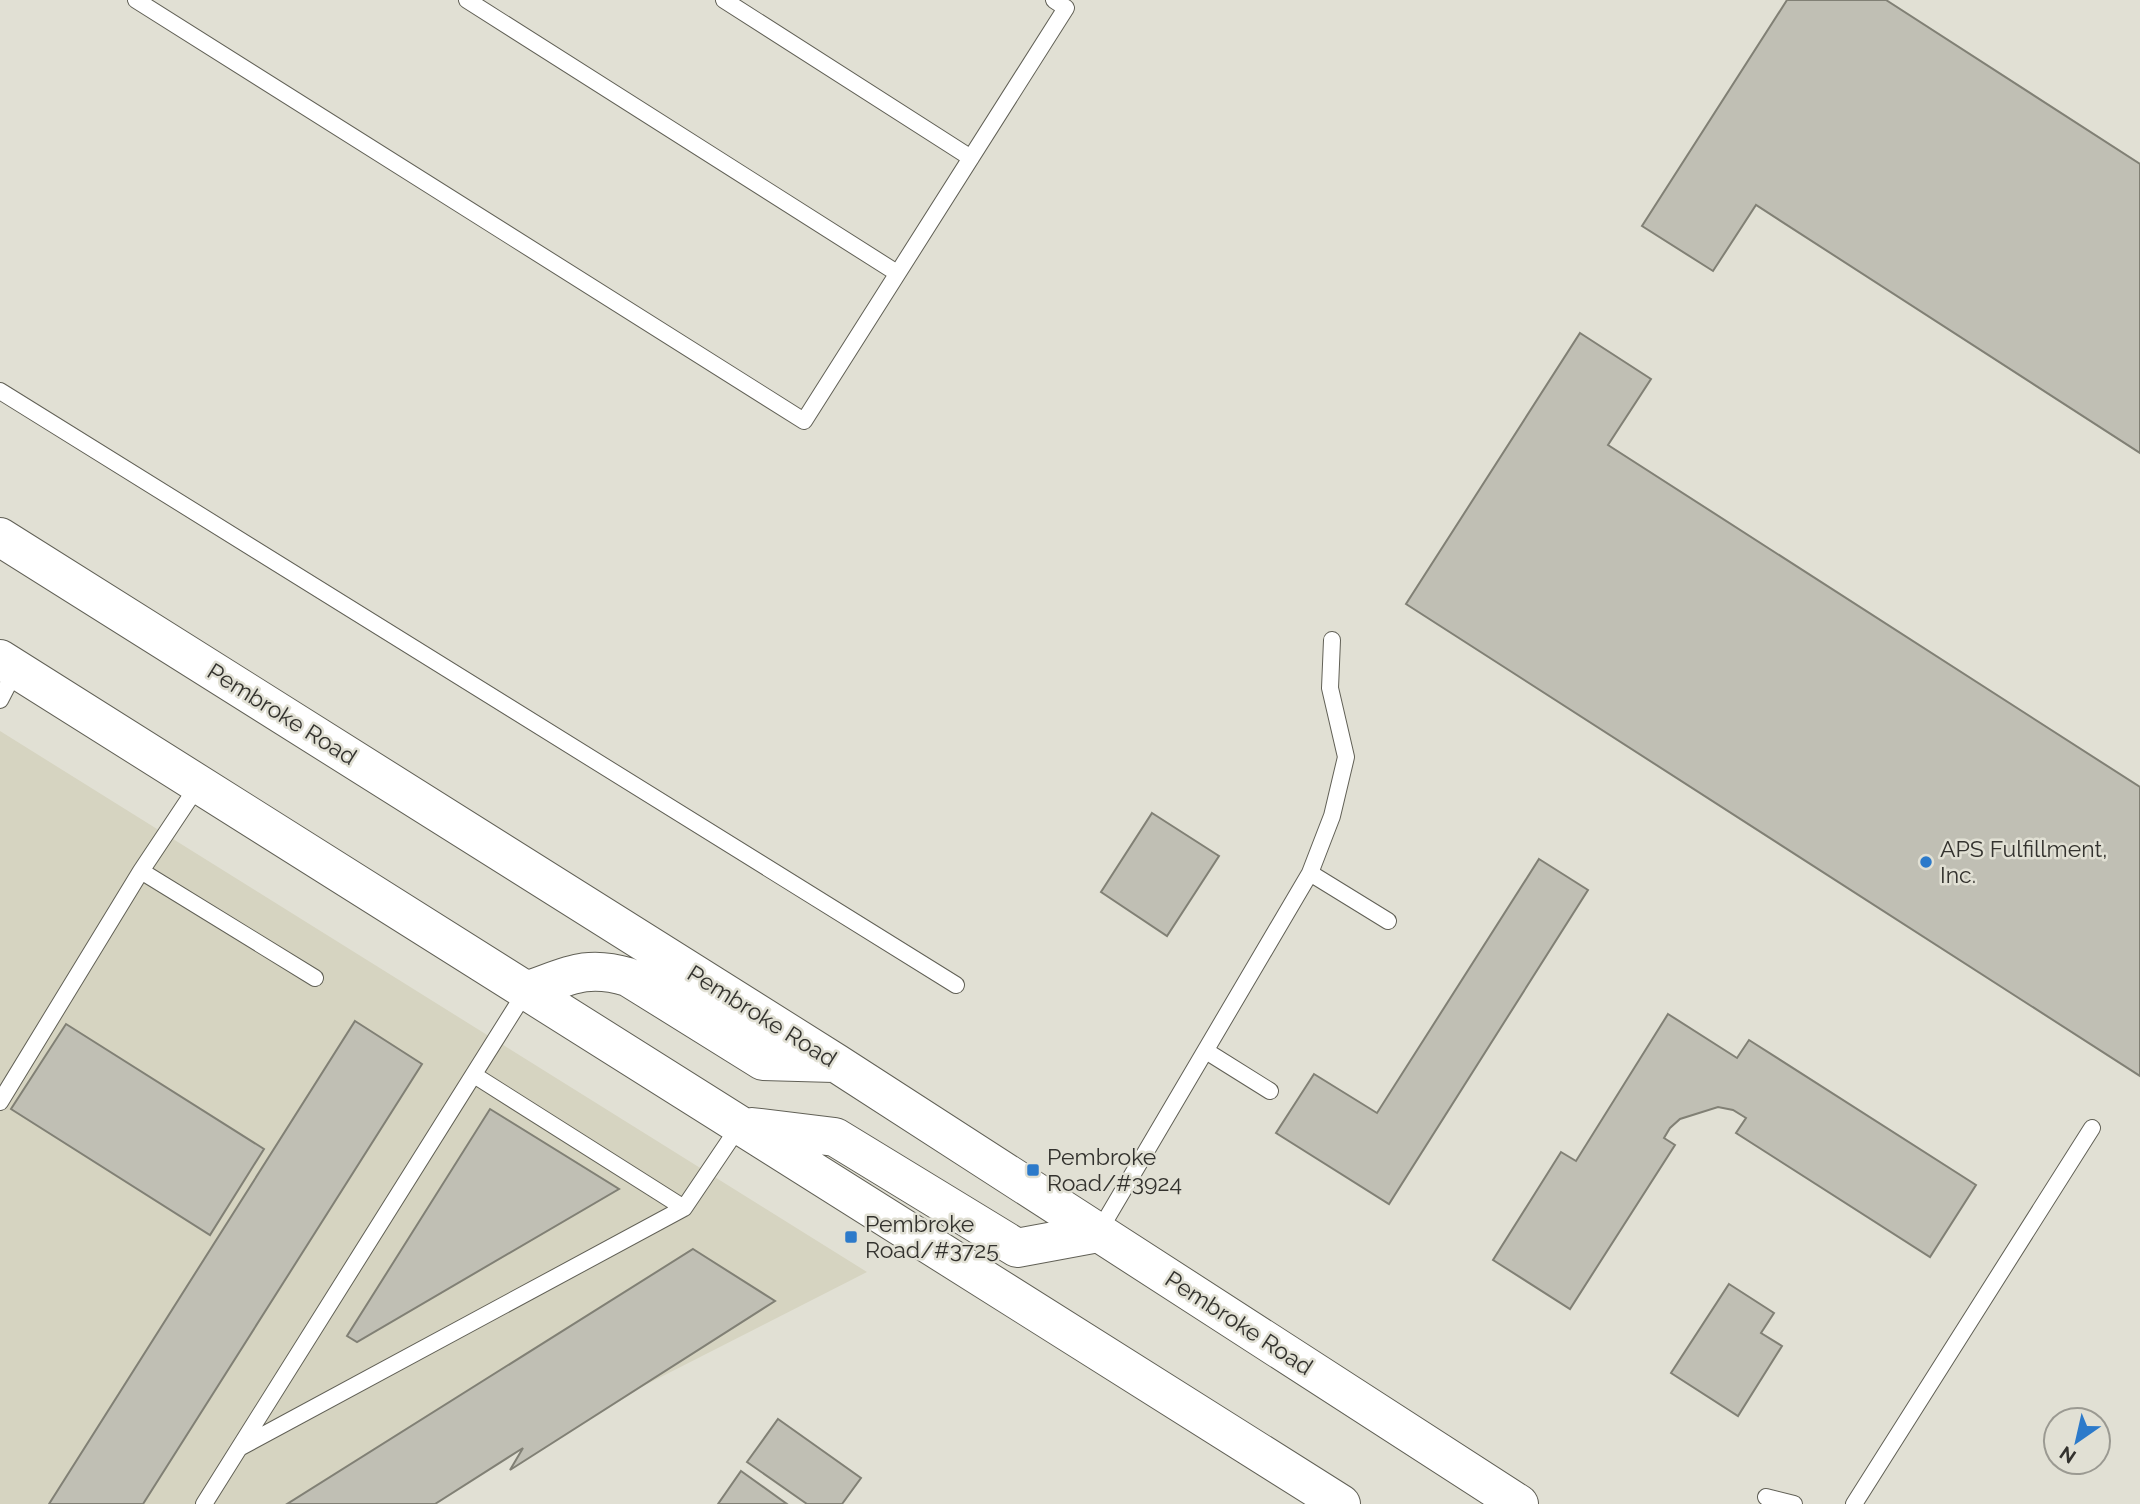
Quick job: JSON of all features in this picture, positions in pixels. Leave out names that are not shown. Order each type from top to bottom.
[{"type":"main road","name":"Pembroke Road","points":[[0,537],[836,1063],[1519,1504]]},
{"type":"main road","points":[[5,676],[199,784],[1341,1504]]},
{"type":"main road","points":[[526,990],[586,971],[608,971],[628,977],[763,1061],[836,1063]]},
{"type":"main road","points":[[740,1125],[835,1137],[1017,1248],[1098,1233]]},
{"type":"lane","points":[[136,0],[804,421],[1066,8],[1054,0]]},
{"type":"lane","points":[[467,0],[897,273]]},
{"type":"lane","points":[[724,0],[971,158]]},
{"type":"lane","points":[[0,391],[956,985]]},
{"type":"lane","points":[[1098,1233],[1310,873],[1332,816],[1346,757],[1331,688],[1332,640]]},
{"type":"lane","points":[[0,1102],[141,871],[199,784]]},
{"type":"lane","points":[[141,871],[315,978]]},
{"type":"lane","points":[[1310,873],[1388,921]]},
{"type":"lane","points":[[204,1504],[526,990]]},
{"type":"lane","points":[[1206,1051],[1270,1091]]},
{"type":"lane","points":[[474,1075],[684,1208]]},
{"type":"lane","points":[[239,1448],[684,1208],[740,1125]]},
{"type":"lane","points":[[1854,1504],[2092,1128]]},
{"type":"lane","points":[[1766,1497],[1794,1504]]},
{"type":"shaded area","points":[[0,731],[867,1272],[411,1504],[0,1504]]},
{"type":"building","points":[[1787,0],[1886,0],[2140,164],[2140,453],[1756,205],[1713,271],[1642,226]]},
{"type":"building","points":[[1580,333],[1651,379],[1608,445],[2140,787],[2140,1076],[1406,604]]},
{"type":"building","points":[[1152,813],[1219,856],[1167,936],[1101,892]]},
{"type":"building","points":[[1539,859],[1588,890],[1389,1204],[1276,1133],[1314,1074],[1377,1113]]},
{"type":"building","points":[[1668,1014],[1737,1058],[1749,1040],[1976,1185],[1930,1257],[1736,1133],[1746,1118],[1733,1110],[1718,1107],[1680,1119],[1670,1128],[1664,1138],[1675,1145],[1570,1309],[1493,1260],[1561,1152],[1576,1161]]},
{"type":"building","points":[[355,1021],[422,1064],[143,1504],[49,1504]]},
{"type":"building","points":[[66,1024],[264,1149],[210,1235],[11,1109]]},
{"type":"building","points":[[490,1109],[619,1189],[357,1342],[347,1336]]},
{"type":"building","points":[[693,1249],[775,1301],[510,1470],[523,1448],[435,1504],[287,1504]]},
{"type":"building","points":[[1729,1284],[1774,1313],[1761,1333],[1782,1346],[1738,1416],[1671,1373]]},
{"type":"building","points":[[778,1419],[861,1478],[842,1504],[807,1504],[747,1462]]},
{"type":"building","points":[[741,1471],[787,1504],[718,1504]]},
{"type":"place","name":"APS Fulfillment, Inc.","points":[[1926,862]]},
{"type":"place","name":"Pembroke Road/#3924","points":[[1033,1170]]},
{"type":"place","name":"Pembroke Road/#3725","points":[[851,1237]]}]
